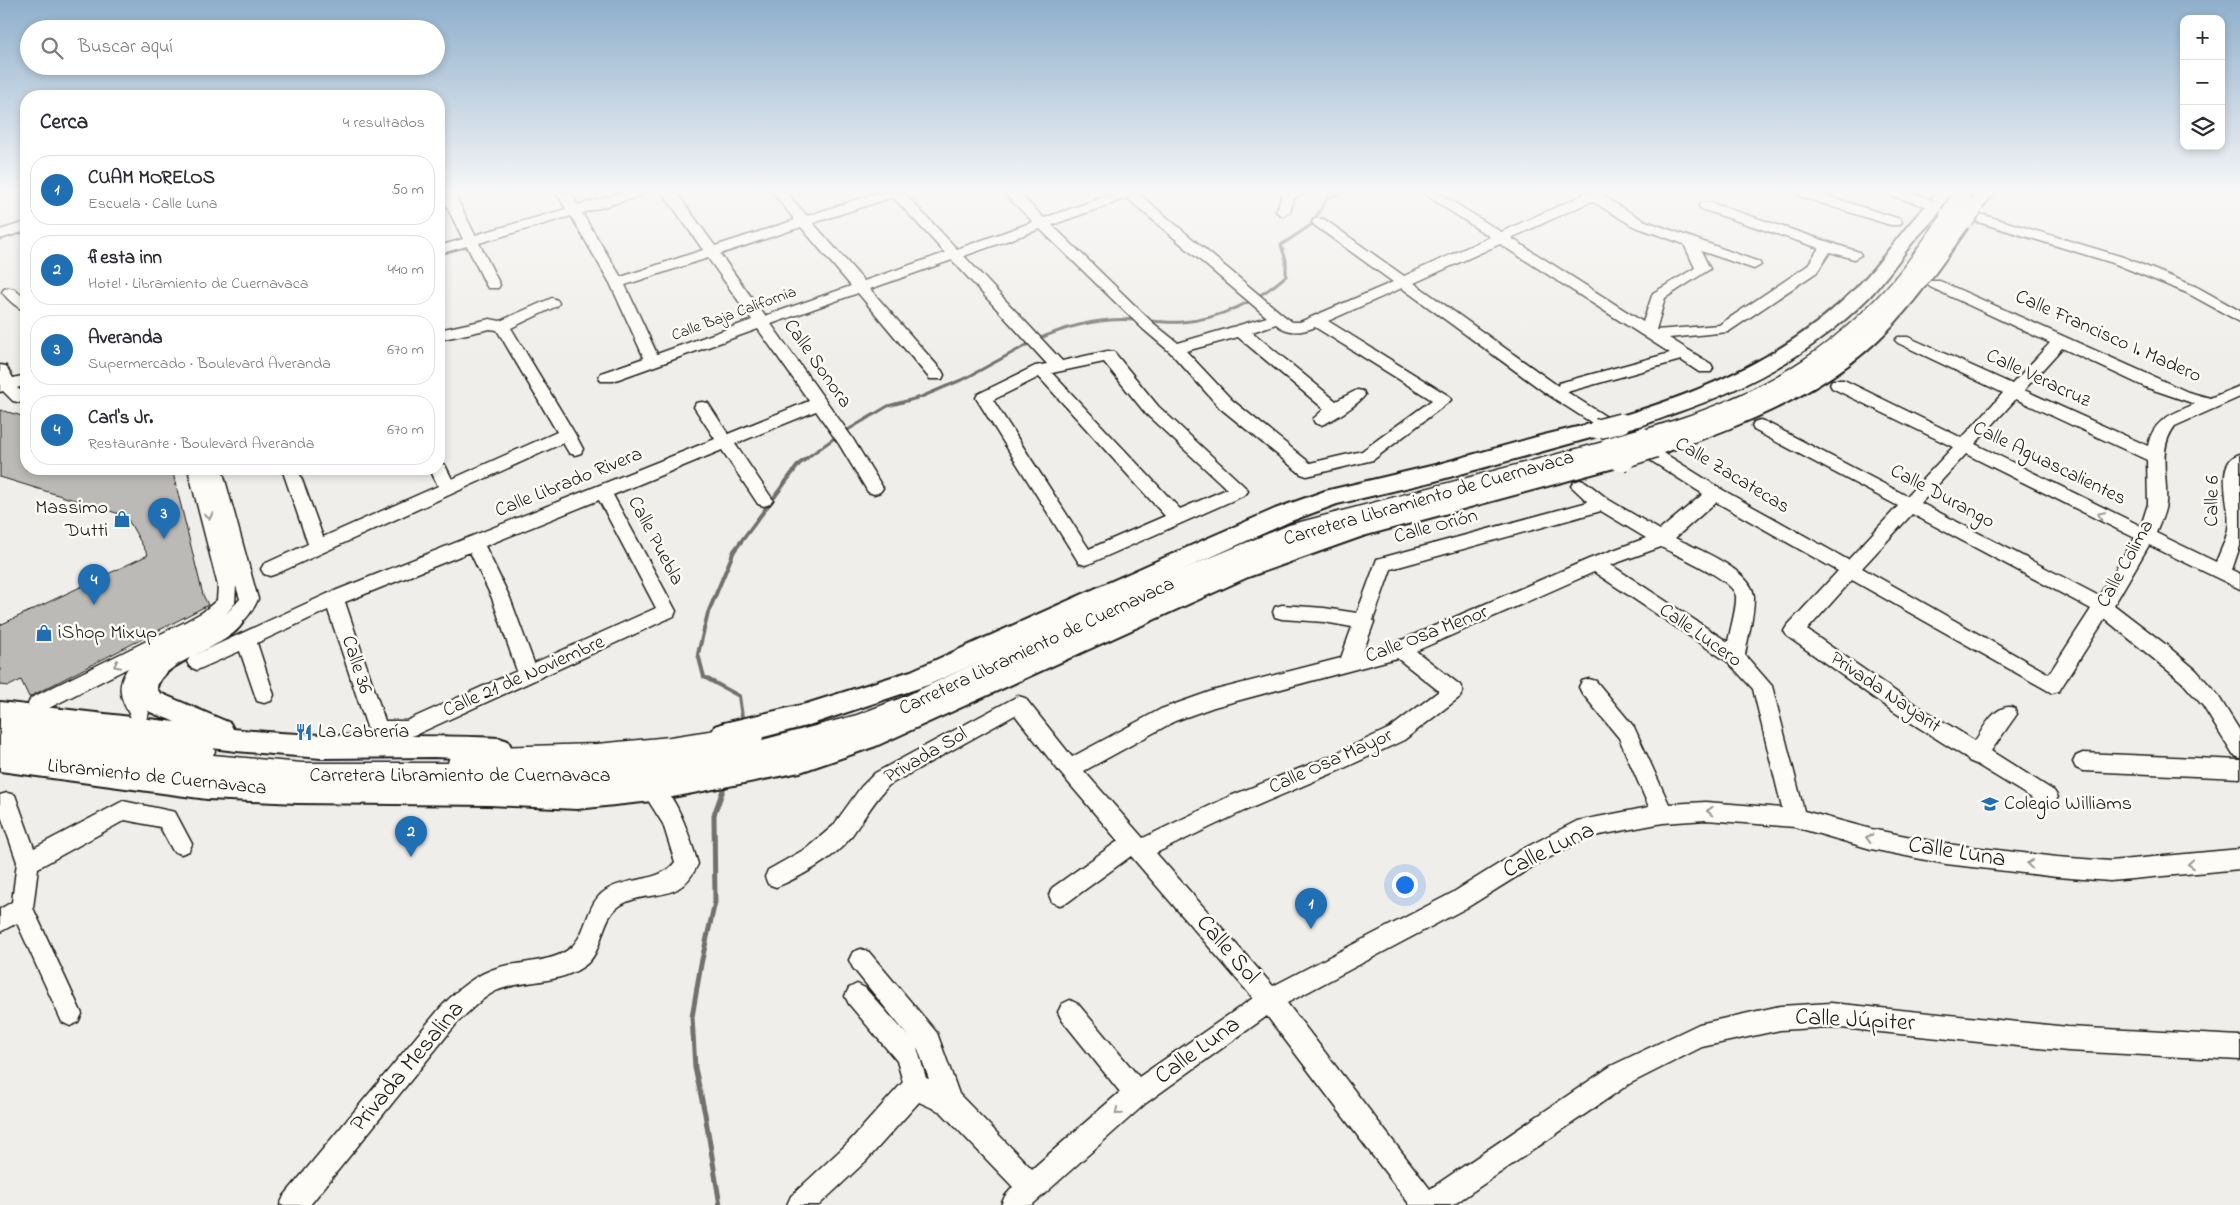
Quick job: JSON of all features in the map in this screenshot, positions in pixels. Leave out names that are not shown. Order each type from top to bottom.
[{"type":"highway","name":"Carretera Libramiento de Cuernavaca","points":[[0,744],[113,760],[302,776],[416,775],[580,780],[708,756],[746,750],[793,746],[841,732],[914,706],[1119,608],[1298,532],[1623,439],[1716,415],[1772,390],[1820,361],[1864,323],[1888,298],[1923,249]]},
{"type":"highway","name":"Carretera Libramiento de Cuernavaca","points":[[0,724],[223,754],[310,760],[423,762],[708,756]]},
{"type":"main road","points":[[236,740],[198,719],[151,700],[144,691],[145,680],[156,666],[215,634],[239,630]]},
{"type":"main road","points":[[0,697],[38,704],[139,713],[172,720]]},
{"type":"main road","points":[[0,712],[236,740],[321,747],[434,746],[517,750],[598,748],[708,756]]},
{"type":"main road","name":"Libramiento de Cuernavaca","points":[[0,760],[207,787],[306,791],[489,793],[577,798],[652,789],[708,756]]},
{"type":"main road","points":[[0,771],[128,787]]},
{"type":"street","points":[[475,249],[493,284]]},
{"type":"street","points":[[597,249],[617,283],[653,361]]},
{"type":"street","points":[[617,283],[716,249]]},
{"type":"street","points":[[828,249],[936,375]]},
{"type":"street","points":[[950,249],[1058,366]]},
{"type":"street","name":"Calle Baja California","points":[[607,377],[968,249]]},
{"type":"street","points":[[1069,249],[1143,321],[1175,349],[1226,404],[1307,470],[1367,456],[1443,400],[1316,321]]},
{"type":"street","points":[[1196,249],[1283,322],[1294,328],[1316,321],[1476,249]]},
{"type":"street","name":"Calle Zacatecas","points":[[1356,249],[1553,390],[1715,493],[2052,685]]},
{"type":"street","points":[[1519,249],[1705,368]]},
{"type":"street","points":[[1650,333],[1658,296],[1703,270],[1693,249]]},
{"type":"street","points":[[1711,249],[1754,265]]},
{"type":"street","points":[[1650,333],[1722,329],[1812,269],[1825,249]]},
{"type":"street","points":[[1837,249],[1854,255]]},
{"type":"street","points":[[2081,249],[2126,263],[2192,290],[2240,317]]},
{"type":"street","name":"Calle Sonora","points":[[711,251],[840,433],[874,488]]},
{"type":"street","name":"Calle Francisco I. Madero","points":[[1934,284],[2151,383],[2183,396],[2210,404]]},
{"type":"street","points":[[445,334],[490,324],[502,326],[552,303]]},
{"type":"street","points":[[1175,349],[1283,322]]},
{"type":"street","points":[[270,569],[448,489],[571,442],[502,326]]},
{"type":"street","points":[[1242,331],[1336,410]]},
{"type":"street","name":"Calle Veracruz","points":[[1903,340],[2154,456]]},
{"type":"street","points":[[1851,571],[2060,341]]},
{"type":"street","points":[[1565,387],[1683,354]]},
{"type":"street","points":[[1108,356],[1152,410],[1240,490],[1084,558],[984,398],[1041,370],[1058,366],[1108,356]]},
{"type":"street","points":[[1041,370],[1177,518]]},
{"type":"street","points":[[2,378],[20,371]]},
{"type":"street","points":[[2,378],[20,380]]},
{"type":"street","points":[[2,378],[16,397],[20,398]]},
{"type":"street","name":"Calle Aguascalientes","points":[[1838,384],[2240,582]]},
{"type":"street","name":"Calle Colima","points":[[2052,685],[2103,607],[2145,536],[2155,515],[2158,485],[2154,456],[2161,429],[2169,422],[2240,391]]},
{"type":"street","points":[[1321,419],[1358,395]]},
{"type":"street","points":[[0,402],[20,407]]},
{"type":"street","name":"Calle Librado Rivera","points":[[239,630],[334,599],[603,492],[819,403]]},
{"type":"street","points":[[702,407],[764,500]]},
{"type":"street","name":"Calle Durango","points":[[1760,426],[2103,607],[2158,649],[2189,676],[2210,700],[2240,749]]},
{"type":"street","name":"Calle 6","points":[[2222,574],[2237,528],[2233,470],[2240,460]]},
{"type":"street","points":[[206,475],[249,599],[241,612],[239,630],[264,695]]},
{"type":"street","points":[[139,713],[128,690],[129,682],[133,675],[195,632],[226,603],[228,592],[206,475]]},
{"type":"street","points":[[292,475],[318,548]]},
{"type":"street","points":[[442,475],[448,489]]},
{"type":"street","points":[[1580,486],[1603,504],[1660,540],[1724,572],[1740,584],[1745,596],[1735,657]]},
{"type":"street","name":"Calle Puebla","points":[[603,492],[667,611]]},
{"type":"street","name":"Calle Osa Menor","points":[[1069,769],[1168,715],[1212,699],[1400,649],[1595,564],[1660,540],[1715,493]]},
{"type":"street","name":"Calle Orión","points":[[1349,664],[1365,622],[1383,564],[1603,504]]},
{"type":"street","points":[[475,543],[501,598],[528,675]]},
{"type":"street","name":"Calle Lucero","points":[[1595,564],[1735,657],[1762,686],[1795,818]]},
{"type":"street","name":"Privada Nayarit","points":[[1851,571],[1794,631],[1898,704],[1976,755],[2047,797]]},
{"type":"street","name":"Calle 36","points":[[334,599],[378,730]]},
{"type":"street","name":"Calle 21 de Noviembre","points":[[378,730],[408,729],[667,611]]},
{"type":"street","points":[[1282,612],[1324,615],[1365,622]]},
{"type":"street","points":[[38,704],[195,632],[239,630]]},
{"type":"street","points":[[197,662],[239,630]]},
{"type":"street","name":"Calle Osa Mayor","points":[[1137,846],[1333,764],[1397,734],[1453,692],[1400,649]]},
{"type":"street","points":[[1589,687],[1627,733],[1663,814]]},
{"type":"street","name":"Calle Sol","points":[[1018,704],[1069,769],[1270,1000],[1428,1205]]},
{"type":"street","name":"Privada Sol","points":[[776,877],[815,855],[841,833],[868,793],[882,779],[1018,704]]},
{"type":"street","points":[[1976,755],[2007,714]]},
{"type":"street","points":[[2083,762],[2240,769]]},
{"type":"street","name":"Privada Mesalina","points":[[293,1205],[449,1015],[470,994],[496,980],[570,963],[585,950],[601,908],[609,901],[618,895],[667,884],[680,876],[687,864],[677,827],[664,804],[652,789]]},
{"type":"street","points":[[7,802],[28,862],[22,908],[70,1014]]},
{"type":"street","points":[[28,862],[123,810],[167,819],[181,844]]},
{"type":"street","name":"Calle Luna","points":[[1014,1205],[1031,1187],[1138,1094],[1270,1000],[1460,900],[1529,856],[1585,828],[1663,814],[1706,811],[1795,818],[1870,839],[1946,854],[2057,867],[2110,871],[2240,859]]},
{"type":"street","points":[[1060,894],[1137,846]]},
{"type":"street","points":[[0,920],[22,908]]},
{"type":"street","points":[[861,960],[928,1042],[949,1102],[1031,1187]]},
{"type":"street","points":[[857,996],[908,1055],[916,1086],[935,1097],[949,1102]]},
{"type":"street","points":[[1070,1012],[1138,1094]]},
{"type":"street","name":"Calle Júpiter","points":[[1428,1205],[1620,1075],[1699,1036],[1780,1018],[1831,1016],[2068,1039],[2240,1048]]},
{"type":"street","points":[[800,1205],[857,1152],[916,1086]]},
{"type":"building","points":[[0,410],[20,415],[20,475],[173,475],[203,595],[208,605],[29,697],[21,680],[9,686],[0,685],[0,625],[148,555],[126,516],[0,477]]},
{"type":"waterway","points":[[1147,321],[1182,322],[1196,320],[1224,313],[1250,301],[1286,276],[1286,260],[1282,249]]},
{"type":"waterway","points":[[1038,339],[1086,323],[1124,319],[1137,320]]},
{"type":"waterway","points":[[805,459],[836,437],[888,406],[921,397],[966,378],[1032,342]]},
{"type":"waterway","points":[[740,722],[742,717],[739,696],[704,677],[698,654],[708,613],[734,551],[799,464],[807,458]]},
{"type":"waterway","points":[[723,791],[726,782]]},
{"type":"waterway","points":[[720,1205],[705,1114],[695,1068],[692,1017],[701,964],[715,902],[714,815],[723,790]]},
{"type":"place","name":"Massimo Dutti","points":[[122,519]]},
{"type":"place","name":"Averanda","points":[[164,539]]},
{"type":"place","name":"Carl's Jr.","points":[[94,605]]},
{"type":"place","name":"iShop Mixup","points":[[44,633]]},
{"type":"place","name":"La Cabrería","points":[[304,732]]},
{"type":"place","name":"Colegio Williams","points":[[1990,804]]},
{"type":"place","name":"fiesta inn","points":[[411,857]]},
{"type":"place","name":"CUAM MORELOS","points":[[1311,929]]}]
